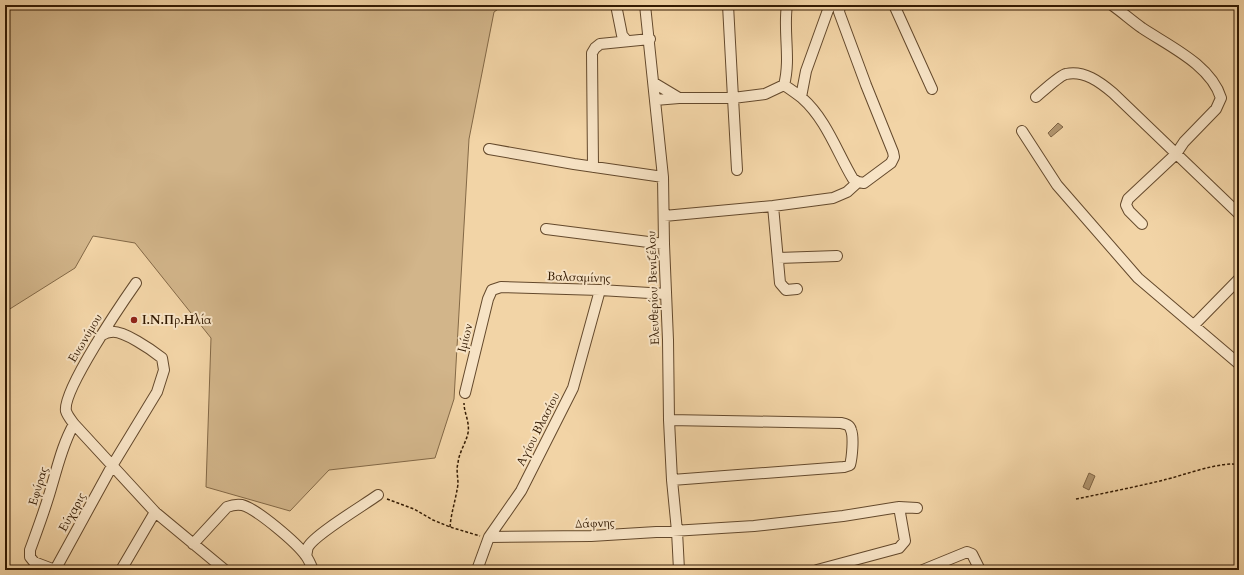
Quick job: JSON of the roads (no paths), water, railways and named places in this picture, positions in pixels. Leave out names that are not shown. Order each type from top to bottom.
[{"type":"street","points":[[616,5],[622,35],[626,41]]},
{"type":"street","name":"Ελευθερίου Βενιζέλου","points":[[645,5],[650,39],[663,177],[669,420],[679,570]]},
{"type":"street","points":[[728,5],[737,170]]},
{"type":"street","points":[[784,85],[787,63],[787,5]]},
{"type":"street","points":[[801,97],[806,71],[828,10],[832,5]]},
{"type":"street","points":[[784,85],[801,97],[813,109],[827,130],[853,179],[864,183],[891,163],[894,157],[839,12],[840,5]]},
{"type":"street","points":[[894,5],[932,89]]},
{"type":"street","points":[[1112,5],[1141,27],[1176,49],[1202,70],[1218,88],[1221,98],[1216,109],[1184,142],[1176,154],[1128,199],[1126,205],[1129,211],[1142,224]]},
{"type":"street","points":[[593,166],[592,53],[600,44],[650,39]]},
{"type":"street","points":[[1036,97],[1064,74],[1088,76],[1101,83],[1113,92],[1239,214]]},
{"type":"street","points":[[654,83],[679,98]]},
{"type":"street","points":[[655,100],[679,98],[734,98],[765,94],[784,85]]},
{"type":"street","points":[[1022,131],[1057,185],[1132,272],[1239,364]]},
{"type":"street","points":[[489,150],[519,156],[663,177]]},
{"type":"street","points":[[664,216],[773,206],[833,198],[847,192],[858,182]]},
{"type":"street","points":[[773,206],[780,283],[786,290],[797,289]]},
{"type":"street","points":[[546,229],[664,244]]},
{"type":"street","points":[[778,258],[837,256]]},
{"type":"street","points":[[1194,325],[1239,279]]},
{"type":"street","name":"Ευωνύμου","points":[[74,424],[66,411],[66,402],[80,371],[107,325],[136,283]]},
{"type":"street","name":"Βαλσαμίνης","points":[[492,290],[500,287],[600,290],[666,294]]},
{"type":"street","name":"Ιμίων","points":[[465,393],[488,299],[492,290]]},
{"type":"street","name":"Αγίου Βλασίου","points":[[477,570],[489,537],[521,491],[573,388],[600,290]]},
{"type":"street","name":"Εύχαρις","points":[[55,570],[112,466],[157,392],[164,370],[162,358],[151,349],[118,332],[110,332],[102,335]]},
{"type":"street","points":[[669,420],[841,423],[848,425],[852,430],[852,458],[850,465],[844,467],[672,480]]},
{"type":"street","points":[[74,424],[155,512],[225,570]]},
{"type":"street","name":"Εφύρας","points":[[55,570],[34,562],[30,557],[30,550],[46,508],[62,453],[74,424]]},
{"type":"street","points":[[306,556],[308,547],[312,542],[329,528],[378,495]]},
{"type":"street","points":[[193,544],[227,507],[233,504],[242,505],[250,508],[277,528],[306,556],[313,570]]},
{"type":"street","points":[[817,570],[899,548],[905,541],[899,507]]},
{"type":"street","name":"Δάφνης","points":[[489,537],[591,536],[754,526],[842,516],[899,507],[917,508]]},
{"type":"street","points":[[121,570],[155,512]]},
{"type":"street","points":[[923,570],[967,552],[972,554],[980,570]]},
{"type":"place","name":"Ι.Ν.Πρ.Ηλία","points":[[134,320]]}]
